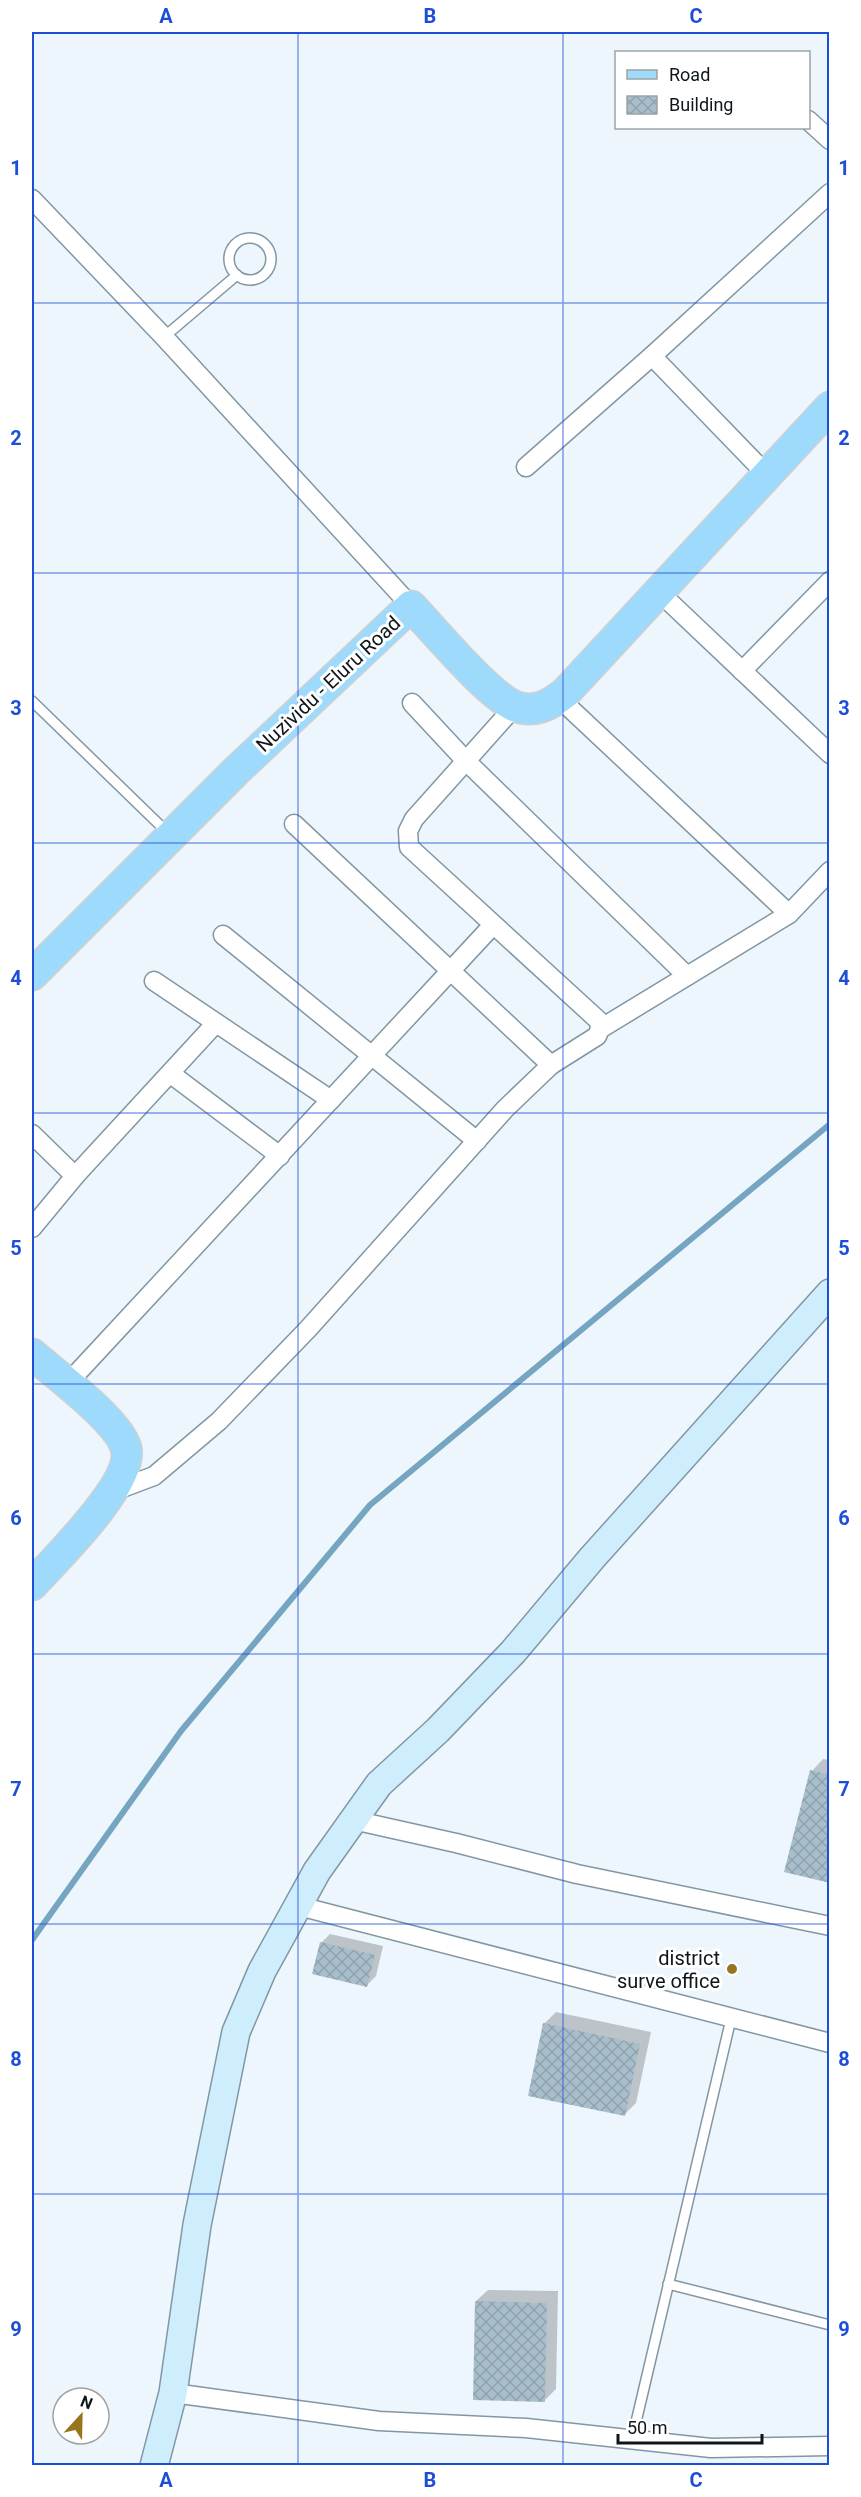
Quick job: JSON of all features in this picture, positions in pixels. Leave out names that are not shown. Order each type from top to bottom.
[{"type":"main road","points":[[515,706],[536,709],[551,705],[559,698],[767,475],[825,421]]},
{"type":"main road","name":"Nuzividu - Eluru Road","points":[[32,975],[171,835],[411,606],[497,694],[515,706]]},
{"type":"main road","points":[[32,1354],[113,1427],[126,1448],[125,1471],[114,1491],[32,1585]]},
{"type":"street","points":[[810,122],[830,140]]},
{"type":"street","points":[[526,467],[652,356],[830,193]]},
{"type":"street","points":[[32,199],[164,337],[411,606]]},
{"type":"street","points":[[652,356],[767,475]]},
{"type":"street","points":[[742,671],[830,581]]},
{"type":"street","points":[[658,591],[830,754]]},
{"type":"street","points":[[559,698],[789,914]]},
{"type":"street","points":[[412,703],[465,760],[687,976]]},
{"type":"street","points":[[114,1491],[154,1476],[219,1421],[308,1329],[505,1108],[551,1065],[597,1036],[600,1029],[599,1021],[409,847],[407,839],[414,819],[515,706]]},
{"type":"street","points":[[294,824],[449,972],[551,1065]]},
{"type":"street","points":[[600,1029],[789,914],[830,871]]},
{"type":"street","points":[[67,1384],[493,925]]},
{"type":"street","points":[[223,935],[477,1141]]},
{"type":"street","points":[[154,981],[332,1100]]},
{"type":"street","points":[[32,1228],[75,1176],[216,1023]]},
{"type":"street","points":[[171,1074],[280,1156]]},
{"type":"street","points":[[32,1134],[75,1176]]},
{"type":"street","points":[[154,2466],[173,2393],[197,2225],[236,2032],[262,1971],[317,1871],[379,1784],[438,1730],[513,1652],[592,1558],[830,1293]]},
{"type":"street","points":[[353,1821],[456,1843],[577,1874],[830,1926]]},
{"type":"street","points":[[299,1906],[830,2043]]},
{"type":"street","points":[[173,2393],[379,2421],[526,2428],[711,2448],[830,2446]]},
{"type":"lane","points":[[253,238],[263,242],[270,251],[271,262],[267,272],[258,278],[247,279],[237,275],[231,266],[229,255],[234,246],[243,239],[253,238]]},
{"type":"lane","points":[[164,337],[237,275]]},
{"type":"lane","points":[[32,701],[171,835]]},
{"type":"lane","points":[[632,2439],[731,2019]]},
{"type":"lane","points":[[668,2284],[830,2325]]},
{"type":"building","points":[[810,1770],[830,1775],[830,1883],[784,1872]]},
{"type":"building","points":[[320,1942],[375,1955],[367,1987],[312,1974]]},
{"type":"building","points":[[543,2023],[640,2044],[625,2116],[528,2096]]},
{"type":"building","points":[[475,2301],[547,2303],[545,2402],[473,2400]]},
{"type":"waterway","points":[[32,1940],[181,1731],[370,1505],[830,1124]]},
{"type":"place","name":"district surve office","points":[[732,1969]]}]
